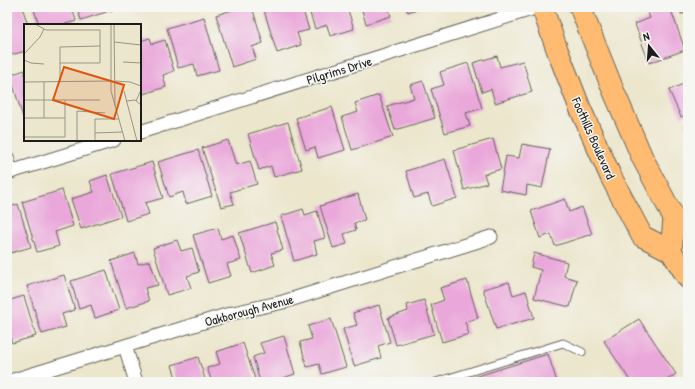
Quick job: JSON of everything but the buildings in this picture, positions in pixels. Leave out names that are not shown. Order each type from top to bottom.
[{"type":"main road","name":"Foothills Boulevard","points":[[542,7],[580,108],[611,177],[642,236],[671,251]]},
{"type":"main road","points":[[580,7],[642,157],[674,218],[671,251],[688,278]]},
{"type":"street","name":"Pilgrims Drive","points":[[141,132],[538,7]]},
{"type":"street","points":[[7,158],[9,172],[111,141]]},
{"type":"street","name":"Oakborough Avenue","points":[[7,382],[233,313],[283,302],[491,237]]},
{"type":"street","points":[[124,346],[136,382]]},
{"type":"lane","points":[[436,382],[562,343],[582,352]]}]
